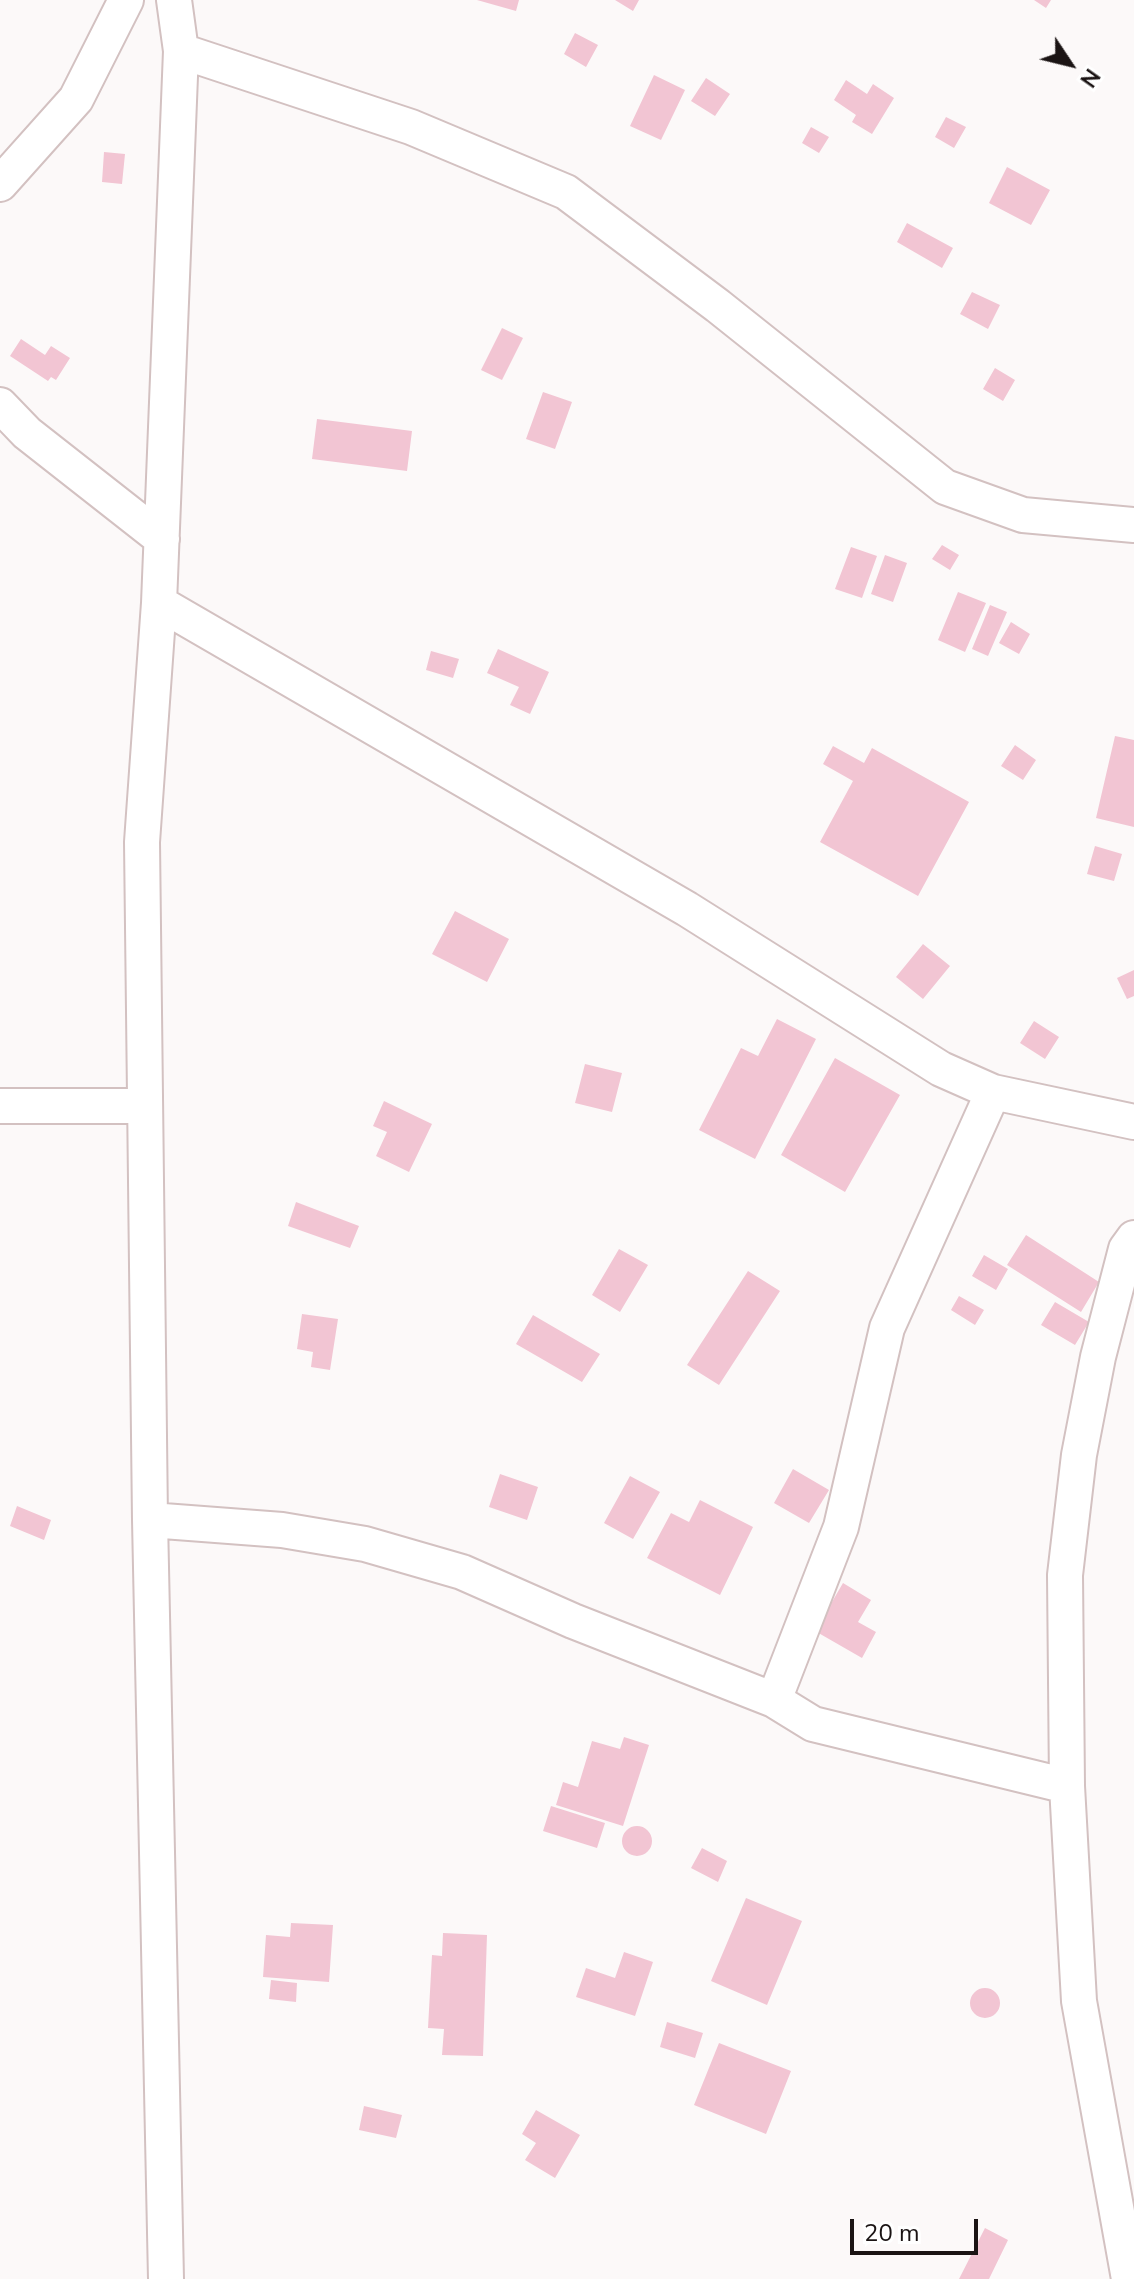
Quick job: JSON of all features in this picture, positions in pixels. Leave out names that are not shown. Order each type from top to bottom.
[{"type":"street","points":[[0,184],[76,99],[126,0]]},
{"type":"street","points":[[166,2279],[150,1520],[142,842],[159,603],[181,51],[174,0]]},
{"type":"street","points":[[181,51],[411,127],[566,192],[718,306],[945,487],[1023,515],[1134,525]]},
{"type":"street","points":[[0,405],[27,433],[162,539]]},
{"type":"street","points":[[159,603],[687,909],[941,1069],[993,1092],[1134,1122]]},
{"type":"street","points":[[774,1700],[841,1527],[887,1328],[993,1092]]},
{"type":"street","points":[[0,1106],[145,1106]]},
{"type":"street","points":[[1129,2279],[1079,2001],[1067,1786],[1065,1575],[1079,1455],[1098,1357],[1126,1249],[1134,1238]]},
{"type":"street","points":[[150,1520],[282,1530],[365,1544],[462,1572],[573,1621],[774,1700],[813,1724],[1067,1786]]},
{"type":"building","points":[[477,0],[519,0],[516,11]]},
{"type":"building","points":[[615,0],[639,0],[633,11]]},
{"type":"building","points":[[1034,0],[1051,0],[1046,8]]},
{"type":"building","points":[[575,33],[598,45],[586,67],[564,54]]},
{"type":"building","points":[[654,75],[685,90],[661,140],[630,126]]},
{"type":"building","points":[[706,78],[730,94],[715,116],[691,101]]},
{"type":"building","points":[[846,80],[867,94],[873,84],[894,98],[872,134],[852,122],[856,115],[834,100]]},
{"type":"building","points":[[946,117],[966,127],[954,148],[935,137]]},
{"type":"building","points":[[811,127],[829,137],[819,153],[802,143]]},
{"type":"building","points":[[104,152],[125,154],[122,184],[102,182]]},
{"type":"building","points":[[1007,167],[1050,190],[1031,225],[989,203]]},
{"type":"building","points":[[907,223],[953,248],[942,268],[897,242]]},
{"type":"building","points":[[972,292],[1000,305],[988,329],[960,314]]},
{"type":"building","points":[[502,328],[523,338],[502,380],[481,370]]},
{"type":"building","points":[[21,339],[45,355],[51,346],[70,358],[56,380],[51,377],[48,381],[10,356]]},
{"type":"building","points":[[995,368],[1015,380],[1003,401],[983,389]]},
{"type":"building","points":[[543,392],[572,402],[555,449],[526,439]]},
{"type":"building","points":[[317,419],[412,431],[407,471],[312,459]]},
{"type":"building","points":[[942,545],[959,555],[950,570],[932,559]]},
{"type":"building","points":[[851,547],[877,556],[862,598],[835,589]]},
{"type":"building","points":[[885,555],[907,563],[893,602],[871,594]]},
{"type":"building","points":[[958,592],[986,603],[965,652],[938,640]]},
{"type":"building","points":[[990,605],[1007,612],[988,656],[972,649]]},
{"type":"building","points":[[1011,622],[1030,634],[1019,654],[999,643]]},
{"type":"building","points":[[498,649],[549,672],[530,714],[510,705],[519,687],[487,673]]},
{"type":"building","points":[[431,651],[459,659],[453,678],[426,670]]},
{"type":"building","points":[[1115,736],[1134,740],[1134,827],[1096,818]]},
{"type":"building","points":[[1015,745],[1036,760],[1023,780],[1001,766]]},
{"type":"building","points":[[833,746],[864,763],[872,748],[969,802],[918,896],[820,842],[853,781],[823,764]]},
{"type":"building","points":[[1095,846],[1122,854],[1114,881],[1087,874]]},
{"type":"building","points":[[455,911],[509,939],[487,982],[432,954]]},
{"type":"building","points":[[923,944],[950,966],[923,999],[896,977]]},
{"type":"building","points":[[1134,970],[1134,996],[1127,999],[1117,978]]},
{"type":"building","points":[[777,1019],[816,1039],[755,1159],[699,1130],[741,1048],[758,1056]]},
{"type":"building","points":[[1034,1021],[1059,1037],[1045,1059],[1020,1043]]},
{"type":"building","points":[[835,1058],[900,1095],[845,1192],[781,1155]]},
{"type":"building","points":[[585,1064],[622,1073],[612,1112],[575,1103]]},
{"type":"building","points":[[384,1101],[432,1124],[409,1172],[376,1156],[387,1132],[373,1126]]},
{"type":"building","points":[[296,1202],[359,1226],[350,1248],[288,1226]]},
{"type":"building","points":[[1026,1235],[1099,1282],[1081,1312],[1007,1265]]},
{"type":"building","points":[[619,1249],[648,1265],[620,1312],[592,1295]]},
{"type":"building","points":[[984,1255],[1008,1269],[996,1290],[972,1276]]},
{"type":"building","points":[[748,1271],[780,1291],[719,1385],[687,1365]]},
{"type":"building","points":[[959,1296],[984,1310],[975,1325],[951,1310]]},
{"type":"building","points":[[1055,1302],[1089,1322],[1075,1345],[1041,1325]]},
{"type":"building","points":[[302,1314],[338,1319],[330,1370],[311,1367],[313,1352],[297,1349]]},
{"type":"building","points":[[533,1315],[600,1354],[582,1382],[516,1344]]},
{"type":"building","points":[[793,1469],[829,1490],[809,1523],[774,1503]]},
{"type":"building","points":[[500,1474],[538,1487],[527,1520],[489,1507]]},
{"type":"building","points":[[630,1476],[660,1492],[633,1539],[604,1523]]},
{"type":"building","points":[[700,1500],[753,1527],[720,1595],[647,1558],[671,1513],[689,1522]]},
{"type":"building","points":[[17,1506],[51,1520],[44,1540],[10,1526]]},
{"type":"building","points":[[843,1583],[871,1600],[858,1622],[876,1632],[862,1658],[815,1631]]},
{"type":"building","points":[[624,1737],[649,1745],[623,1826],[556,1805],[563,1782],[578,1787],[592,1741],[620,1749]]},
{"type":"building","points":[[551,1806],[605,1823],[597,1848],[543,1831]]},
{"type":"building","points":[[637,1826],[648,1830],[652,1841],[648,1852],[637,1856],[626,1852],[622,1841],[626,1830]]},
{"type":"building","points":[[702,1848],[727,1861],[718,1882],[691,1868]]},
{"type":"building","points":[[746,1898],[802,1921],[767,2005],[711,1981]]},
{"type":"building","points":[[291,1923],[333,1925],[329,1982],[263,1977],[266,1935],[290,1937]]},
{"type":"building","points":[[443,1933],[487,1935],[483,2056],[442,2055],[444,2029],[428,2028],[432,1955],[442,1956]]},
{"type":"building","points":[[624,1952],[653,1962],[635,2016],[576,1997],[586,1968],[615,1978]]},
{"type":"building","points":[[271,1980],[297,1983],[296,2002],[269,1999]]},
{"type":"building","points":[[985,1988],[991,1989],[999,1997],[999,2009],[991,2017],[985,2018],[979,2017],[971,2009],[970,2003],[971,1997],[979,1989]]},
{"type":"building","points":[[667,2022],[703,2033],[695,2058],[660,2047]]},
{"type":"building","points":[[719,2043],[791,2071],[766,2134],[694,2105]]},
{"type":"building","points":[[364,2106],[402,2115],[396,2138],[359,2130]]},
{"type":"building","points":[[536,2110],[580,2135],[555,2178],[525,2160],[536,2143],[522,2134]]},
{"type":"building","points":[[985,2228],[1008,2240],[989,2279],[959,2279]]}]
